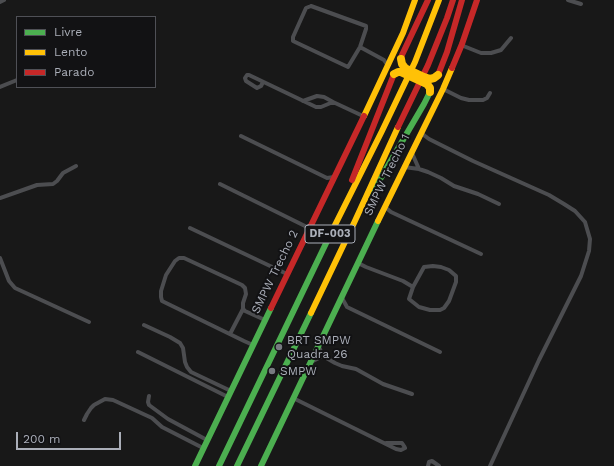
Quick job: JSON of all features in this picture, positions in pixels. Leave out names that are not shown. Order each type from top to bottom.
[{"type":"main road","name":"SMPW Trecho 2","points":[[195,466],[254,345],[330,180],[403,33],[415,0]]},
{"type":"main road","points":[[428,0],[401,59],[405,68],[430,79],[438,75],[447,52],[462,0]]},
{"type":"main road","name":"DF-003","points":[[219,466],[415,62],[439,0]]},
{"type":"main road","name":"DF-003","points":[[238,466],[428,64],[453,0]]},
{"type":"main road","name":"SMPW Trecho 1","points":[[261,466],[358,263],[386,210],[404,167],[442,89],[461,45],[477,0]]},
{"type":"main road","points":[[339,216],[394,74],[401,72],[427,84],[430,92],[424,104],[354,223]]},
{"type":"street","points":[[0,2],[4,0]]},
{"type":"street","points":[[568,0],[581,4]]},
{"type":"street","points":[[311,6],[366,26],[360,47],[347,67],[293,41],[292,38],[306,8],[311,6]]},
{"type":"street","points":[[461,45],[481,53],[491,53],[502,50],[511,38]]},
{"type":"street","points":[[360,47],[388,62]]},
{"type":"street","points":[[0,87],[16,80]]},
{"type":"street","points":[[264,82],[318,107],[333,102]]},
{"type":"street","points":[[442,89],[469,100],[483,100],[487,98],[490,93]]},
{"type":"street","points":[[303,101],[317,96],[324,97],[363,116]]},
{"type":"street","points":[[421,134],[473,161],[550,195],[575,211],[585,222],[590,239],[589,251],[581,276],[539,360],[490,466]]},
{"type":"street","points":[[241,136],[330,180]]},
{"type":"street","points":[[412,152],[418,169]]},
{"type":"street","points":[[0,198],[37,185],[53,184],[63,173],[76,166]]},
{"type":"street","points":[[404,167],[418,169],[441,178],[454,186],[478,194],[499,204]]},
{"type":"street","points":[[220,184],[309,228]]},
{"type":"street","points":[[386,210],[481,254]]},
{"type":"street","points":[[190,228],[287,274]]},
{"type":"street","points":[[230,334],[243,309],[246,294],[245,288],[184,258],[179,258],[174,261],[166,275],[161,291],[162,301],[230,334],[254,345]]},
{"type":"street","points":[[0,259],[9,281],[16,288],[89,322]]},
{"type":"street","points":[[358,263],[403,281],[413,287]]},
{"type":"street","points":[[424,267],[441,267],[449,270],[456,276],[456,282],[449,301],[444,308],[440,310],[430,310],[419,307],[409,299],[413,287],[424,267]]},
{"type":"street","points":[[342,298],[347,307]]},
{"type":"street","points":[[337,308],[347,307],[440,352]]},
{"type":"street","points":[[243,309],[265,320]]},
{"type":"street","points":[[144,325],[180,343],[183,348],[185,362],[191,372],[230,394]]},
{"type":"street","points":[[319,347],[323,356],[335,363],[356,369],[383,384],[412,394]]},
{"type":"street","points":[[138,352],[209,386],[230,394]]},
{"type":"street","points":[[311,362],[323,356]]},
{"type":"street","points":[[149,396],[149,406],[168,419],[207,440]]},
{"type":"street","points":[[293,398],[386,443]]},
{"type":"street","points":[[84,420],[94,405],[105,399],[113,400],[152,418],[162,428],[203,448]]},
{"type":"street","points":[[428,466],[429,462],[432,461],[439,466]]},
{"type":"traffic: fast","points":[[372,193],[430,92]]},
{"type":"traffic: fast","points":[[261,466],[378,221]]},
{"type":"traffic: fast","points":[[219,466],[330,235]]},
{"type":"traffic: fast","points":[[195,466],[271,308]]},
{"type":"traffic: fast","points":[[237,466],[311,313]]},
{"type":"traffic: slow","points":[[364,116],[403,33],[415,0]]},
{"type":"traffic: slow","points":[[330,235],[415,62],[439,0]]},
{"type":"traffic: slow","points":[[401,59],[405,68],[424,77],[430,79],[438,75]]},
{"type":"traffic: slow","points":[[378,221],[452,68]]},
{"type":"traffic: slow","points":[[394,74],[401,72],[427,84],[430,88],[430,92]]},
{"type":"traffic: slow","points":[[311,313],[398,127]]},
{"type":"traffic: jam","points":[[401,59],[428,0]]},
{"type":"traffic: jam","points":[[398,127],[428,65],[453,0]]},
{"type":"traffic: jam","points":[[438,75],[447,52],[462,0]]},
{"type":"traffic: jam","points":[[452,68],[477,0]]},
{"type":"traffic: jam","points":[[352,180],[394,74]]},
{"type":"traffic: jam","points":[[271,308],[364,116]]},
{"type":"place","name":"BRT SMPW Quadra 26","points":[[279,347]]},
{"type":"place","name":"SMPW","points":[[272,371]]}]
